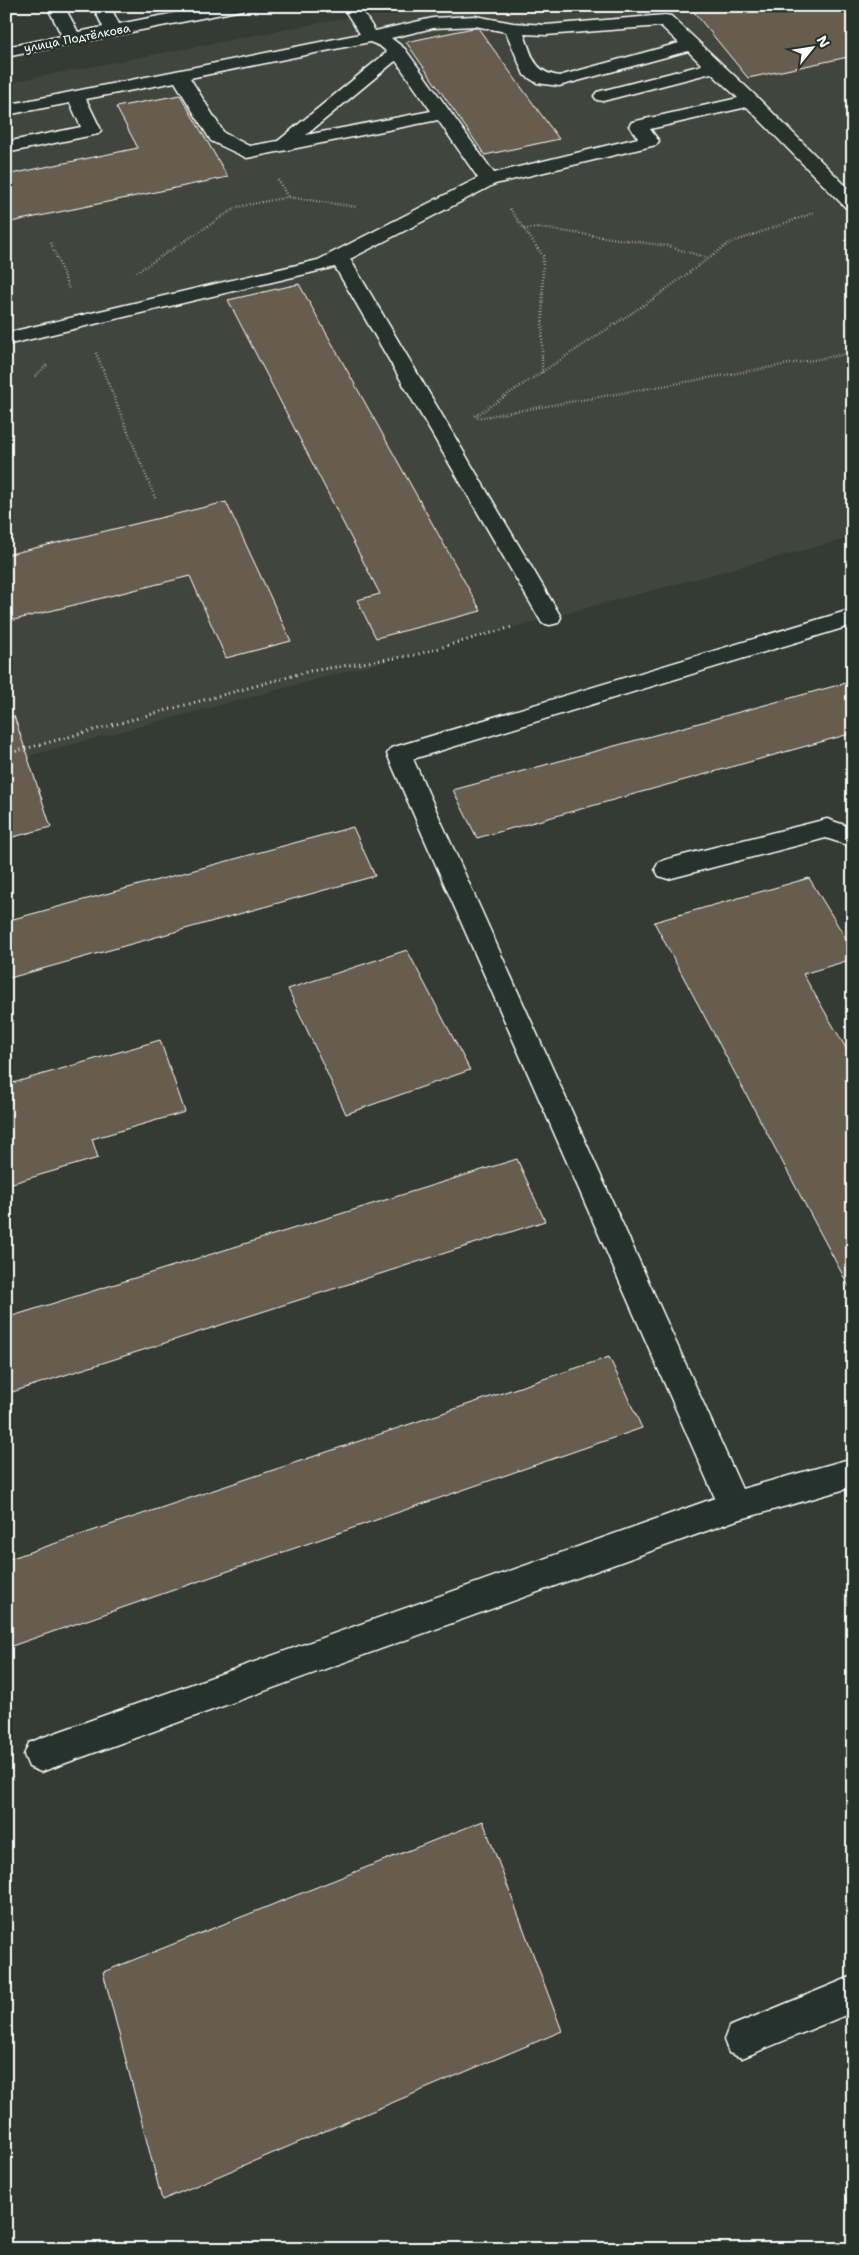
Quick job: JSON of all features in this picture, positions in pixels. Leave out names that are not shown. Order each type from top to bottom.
[{"type":"street","points":[[55,6],[73,39]]},
{"type":"street","points":[[101,6],[114,30]]},
{"type":"street","name":"улица Подтёлкова","points":[[6,52],[237,6]]},
{"type":"street","points":[[350,6],[371,38],[386,42],[400,53],[489,180]]},
{"type":"street","points":[[6,110],[371,38],[433,23],[475,21],[513,28],[546,30],[665,20],[751,101],[851,202]]},
{"type":"street","points":[[513,28],[530,71],[543,79],[559,81],[692,45]]},
{"type":"street","points":[[283,145],[388,58],[400,53]]},
{"type":"street","points":[[603,96],[715,67]]},
{"type":"street","points":[[180,76],[217,137],[247,152],[443,114]]},
{"type":"street","points":[[6,148],[92,130],[76,97]]},
{"type":"street","points":[[6,339],[325,264],[489,180],[650,141],[638,126],[751,101]]},
{"type":"street","points":[[339,257],[550,617]]},
{"type":"street","points":[[734,1506],[400,754],[853,617]]},
{"type":"street","points":[[668,869],[827,828],[853,838]]},
{"type":"street","points":[[41,1754],[734,1506],[853,1472]]},
{"type":"street","points":[[742,2040],[853,1994]]},
{"type":"path","points":[[260,150],[288,196],[400,214],[408,222]]},
{"type":"path","points":[[489,180],[543,256],[542,373]]},
{"type":"path","points":[[467,420],[499,402],[653,299],[728,244],[851,202]]},
{"type":"path","points":[[524,229],[540,228],[668,246],[708,258]]},
{"type":"path","points":[[50,243],[71,293]]},
{"type":"path","points":[[440,429],[467,420],[853,353]]},
{"type":"path","points":[[6,754],[310,672],[415,655],[550,617]]},
{"type":"shaded area","points":[[407,6],[853,6],[853,537],[6,762],[6,83]]},
{"type":"building","points":[[689,6],[853,6],[853,56],[748,78]]},
{"type":"building","points":[[478,28],[559,139],[485,155],[406,42]]},
{"type":"building","points":[[180,95],[228,177],[6,223],[6,175],[138,148],[116,107]]},
{"type":"building","points":[[299,284],[481,611],[376,638],[357,600],[380,594],[228,300]]},
{"type":"building","points":[[226,502],[291,641],[226,658],[190,576],[6,622],[6,555]]},
{"type":"building","points":[[853,681],[853,733],[477,838],[453,790]]},
{"type":"building","points":[[14,716],[51,827],[6,839],[6,718]]},
{"type":"building","points":[[353,827],[375,876],[6,979],[6,921]]},
{"type":"building","points":[[809,878],[853,950],[853,959],[803,974],[853,1060],[853,1294],[654,922]]},
{"type":"building","points":[[407,950],[470,1070],[346,1114],[288,989]]},
{"type":"building","points":[[160,1040],[185,1112],[92,1139],[98,1158],[6,1185],[6,1085]]},
{"type":"building","points":[[517,1159],[545,1221],[6,1394],[6,1318]]},
{"type":"building","points":[[609,1357],[642,1428],[6,1648],[6,1560]]},
{"type":"building","points":[[483,1821],[562,2031],[162,2200],[103,1972]]}]
